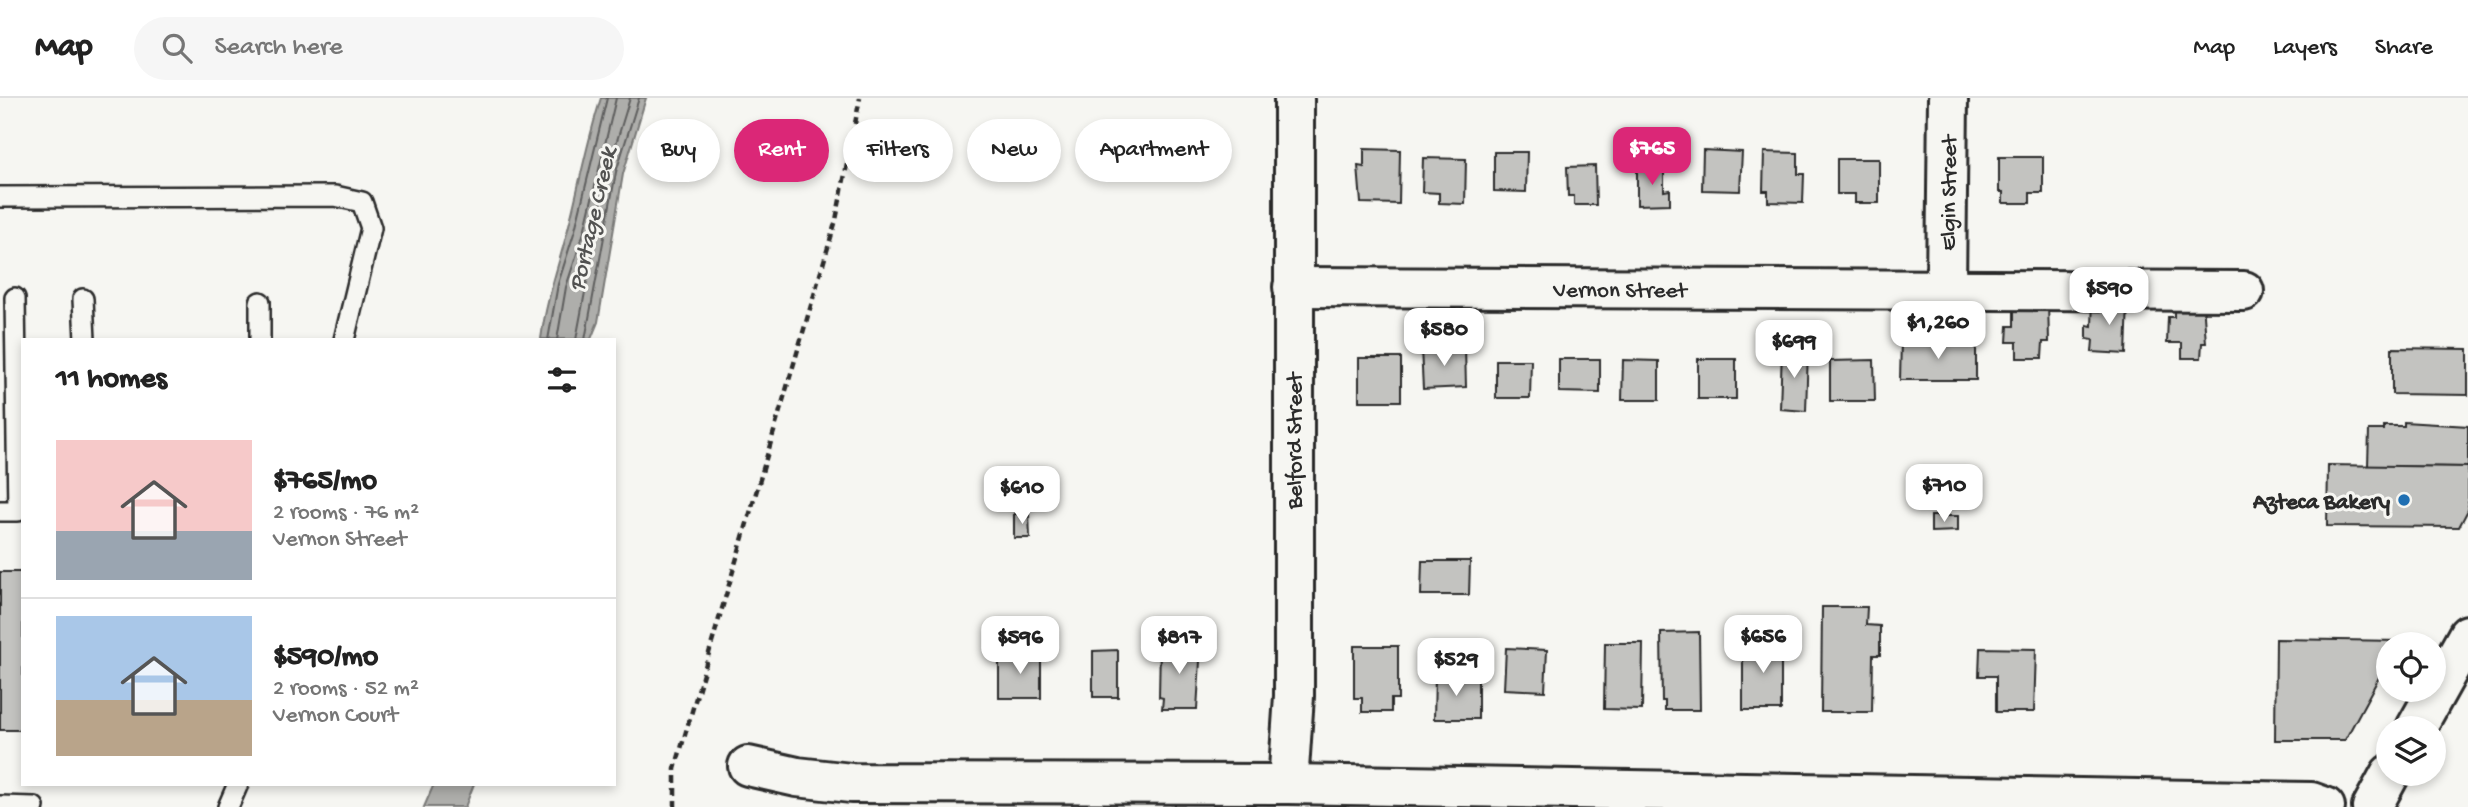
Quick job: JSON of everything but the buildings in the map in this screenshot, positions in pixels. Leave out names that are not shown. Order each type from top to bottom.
[{"type":"street","name":"Belford Street","points":[[1288,784],[1294,696],[1294,98]]},
{"type":"street","name":"Elgin Street","points":[[1946,287],[1948,98]]},
{"type":"street","name":"Vernon Street","points":[[1293,287],[1946,287],[2244,291]]},
{"type":"street","points":[[2423,716],[2468,635]]},
{"type":"street","points":[[748,766],[797,777],[851,783],[1217,795],[1288,784],[1452,797],[2071,803],[2311,802],[2325,807]]},
{"type":"street","points":[[2372,807],[2383,786]]},
{"type":"lane","points":[[0,197],[335,196],[362,202],[371,228],[344,338]]},
{"type":"lane","points":[[0,511],[18,511],[15,298]]},
{"type":"lane","points":[[83,299],[85,338]]},
{"type":"lane","points":[[260,302],[260,338]]},
{"type":"lane","points":[[228,807],[237,786]]},
{"type":"lane","points":[[0,806],[34,807]]},
{"type":"path","points":[[675,807],[675,769],[836,220],[860,98]]},
{"type":"water","name":"Portage Creek","points":[[601,98],[646,98],[640,119],[637,119],[637,128],[623,174],[598,322],[591,338],[541,338]]},
{"type":"water","points":[[433,786],[473,786],[465,807],[424,807]]},
{"type":"place","name":"Azteca Bakery","points":[[2404,500]]}]
